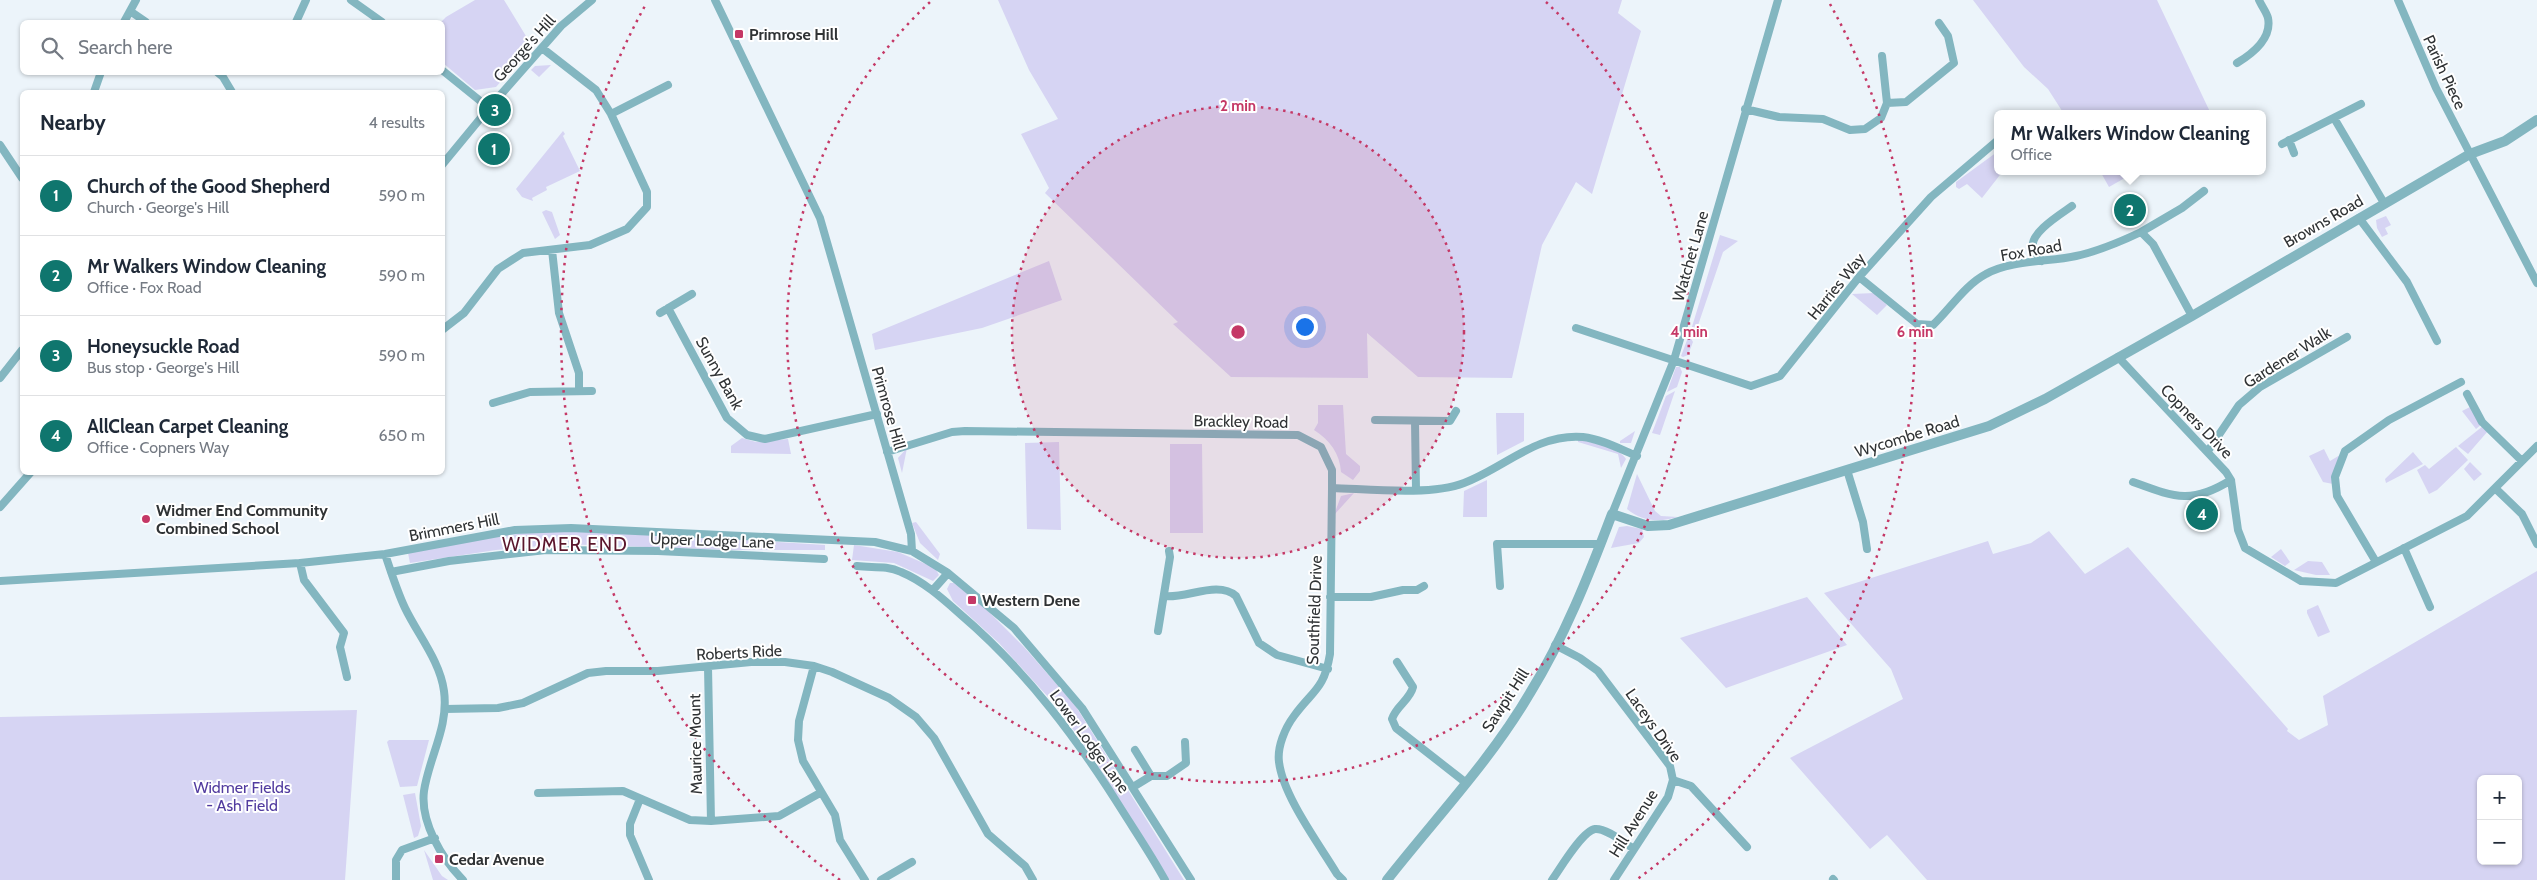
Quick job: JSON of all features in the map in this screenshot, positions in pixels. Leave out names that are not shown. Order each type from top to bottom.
[{"type":"street","points":[[125,20],[136,0]]},
{"type":"street","points":[[297,20],[306,0]]},
{"type":"street","points":[[351,0],[379,20]]},
{"type":"street","name":"George's Hill","points":[[445,161],[581,3],[592,0]]},
{"type":"street","name":"Primrose Hill","points":[[715,0],[820,218],[911,534],[912,551]]},
{"type":"street","name":"Watchet Lane","points":[[1612,514],[1637,456],[1674,360],[1778,0]]},
{"type":"street","points":[[2237,63],[2250,55],[2264,38],[2268,19],[2259,0]]},
{"type":"street","name":"Parish Piece","points":[[2398,0],[2436,88],[2537,283]]},
{"type":"street","points":[[130,11],[143,20]]},
{"type":"street","points":[[1887,103],[1906,102],[1954,63],[1948,36],[1939,23]]},
{"type":"street","points":[[445,328],[464,313],[498,269],[523,254],[590,245],[627,229],[647,207],[647,192],[611,114],[596,90],[542,48]]},
{"type":"street","points":[[1745,109],[1779,116],[1823,119],[1850,130],[1865,129],[1881,118],[1887,103],[1882,56]]},
{"type":"street","points":[[445,72],[489,108]]},
{"type":"street","points":[[95,90],[100,75]]},
{"type":"street","points":[[221,75],[231,90]]},
{"type":"street","points":[[611,114],[668,85]]},
{"type":"street","points":[[2282,144],[2361,104]]},
{"type":"street","points":[[2334,118],[2384,203]]},
{"type":"street","name":"Browns Road","points":[[2192,316],[2470,154],[2505,140],[2537,120]]},
{"type":"street","points":[[2290,140],[2294,153]]},
{"type":"street","name":"Harries Way","points":[[1576,328],[1751,386],[1780,376],[1860,277],[1931,197],[1994,143]]},
{"type":"street","points":[[0,145],[20,175]]},
{"type":"street","name":"Fox Road","points":[[1860,277],[1917,324],[1933,325],[1971,284],[1985,274],[2000,268],[2077,256],[2115,245],[2182,208],[2204,191]]},
{"type":"street","points":[[2042,261],[2033,249],[2034,242],[2042,228],[2072,206]]},
{"type":"street","points":[[2359,218],[2407,282],[2437,340]]},
{"type":"street","points":[[2141,232],[2153,244],[2192,316]]},
{"type":"street","points":[[552,250],[559,313],[579,374],[579,391]]},
{"type":"street","points":[[660,313],[692,294]]},
{"type":"street","name":"Sunny Bank","points":[[668,308],[727,418],[748,435],[765,439],[877,414]]},
{"type":"street","name":"Wycombe Road","points":[[1612,514],[1648,526],[1669,525],[1989,426],[2045,399],[2192,316]]},
{"type":"street","name":"Gardener Walk","points":[[2208,451],[2239,405],[2260,387],[2347,337]]},
{"type":"street","points":[[0,378],[20,353]]},
{"type":"street","name":"Copners Drive","points":[[2118,357],[2161,405],[2208,451],[2231,480],[2238,530],[2245,548],[2301,581],[2336,582],[2467,516],[2537,446]]},
{"type":"street","points":[[2376,562],[2337,496],[2335,477],[2344,451],[2389,420],[2461,382]]},
{"type":"street","points":[[493,403],[530,392],[592,391]]},
{"type":"street","points":[[2467,394],[2482,422],[2522,461]]},
{"type":"street","points":[[1375,420],[1450,421],[1456,411]]},
{"type":"street","points":[[1415,421],[1416,490]]},
{"type":"street","name":"Brackley Road","points":[[887,452],[952,432],[965,431],[1298,435],[1321,447],[1332,470],[1332,488]]},
{"type":"street","points":[[1332,488],[1440,489],[1464,483],[1545,441],[1567,437],[1584,437],[1600,441],[1637,456]]},
{"type":"street","points":[[1847,470],[1863,522],[1867,549]]},
{"type":"street","points":[[0,507],[27,475]]},
{"type":"street","points":[[2132,482],[2170,496],[2194,497],[2216,490],[2231,480]]},
{"type":"street","name":"Southfield Drive","points":[[1332,488],[1328,669],[1317,691],[1295,715],[1284,733],[1279,761],[1286,788],[1337,874],[1343,880]]},
{"type":"street","points":[[2495,488],[2522,514],[2537,544]]},
{"type":"street","name":"Sawpit Hill","points":[[1387,880],[1516,716],[1555,645],[1601,544],[1612,514]]},
{"type":"street","name":"Brimmers Hill","points":[[0,581],[300,563],[385,554],[515,530],[571,528],[875,542],[912,551]]},
{"type":"street","points":[[1500,586],[1497,544],[1601,544]]},
{"type":"street","points":[[2404,548],[2430,607]]},
{"type":"street","name":"Upper Lodge Lane","points":[[391,572],[449,561],[546,550],[658,551],[824,559]]},
{"type":"street","points":[[912,551],[948,572],[1014,628],[1082,708],[1191,880]]},
{"type":"street","points":[[1158,631],[1170,557],[1169,551]]},
{"type":"street","points":[[385,554],[405,607],[439,670],[444,690],[445,709],[443,726],[424,792],[426,812],[435,838],[443,856],[463,880]]},
{"type":"street","points":[[300,563],[304,580],[344,633],[340,647],[347,677]]},
{"type":"street","name":"Lower Lodge Lane","points":[[857,566],[879,566],[901,572],[933,590],[983,634],[1061,718],[1112,793],[1165,880]]},
{"type":"street","points":[[933,590],[948,572]]},
{"type":"street","points":[[1330,598],[1371,597],[1403,590],[1417,590],[1424,586]]},
{"type":"street","points":[[1164,596],[1175,598],[1218,589],[1232,591],[1259,643],[1277,655],[1328,669]]},
{"type":"street","name":"Laceys Drive","points":[[1555,645],[1580,658],[1598,671],[1670,766],[1673,780],[1691,786],[1747,847]]},
{"type":"street","name":"Roberts Ride","points":[[445,709],[498,708],[523,703],[588,673],[606,670],[658,671],[751,662],[784,662],[814,666],[832,672],[889,698],[916,717],[934,738],[988,834],[1025,866],[1034,880]]},
{"type":"street","points":[[1397,662],[1413,688],[1412,694],[1394,710],[1392,719],[1396,728],[1465,782]]},
{"type":"street","points":[[814,666],[799,721],[798,740],[803,761],[835,816],[840,840],[865,880]]},
{"type":"street","name":"Maurice Mount","points":[[708,667],[710,820]]},
{"type":"street","points":[[1133,787],[1151,776],[1167,776],[1186,763],[1185,742]]},
{"type":"street","points":[[1135,750],[1151,776]]},
{"type":"street","name":"Hill Avenue","points":[[1614,880],[1668,797],[1673,780]]},
{"type":"street","points":[[538,793],[623,791],[690,820],[710,820],[779,816],[820,793]]},
{"type":"street","points":[[640,799],[630,824],[630,835],[649,880]]},
{"type":"street","points":[[1552,880],[1585,835],[1594,829],[1602,830],[1634,849]]},
{"type":"street","points":[[396,880],[396,860],[402,850],[435,838]]},
{"type":"street","points":[[881,880],[912,862]]},
{"type":"green space","points":[[475,0],[504,0],[532,46],[496,87],[475,90],[445,65],[445,20],[443,20]]},
{"type":"green space","points":[[998,0],[1622,0],[1618,13],[1641,31],[1592,194],[1576,182],[1542,245],[1512,378],[1418,377],[1367,333],[1368,378],[1231,377],[1173,324],[1178,322],[1045,193],[1049,188],[1021,134],[1058,119],[1029,70]]},
{"type":"green space","points":[[1973,0],[2157,0],[2209,110],[2061,110],[2048,89],[2024,67]]},
{"type":"green space","points":[[551,65],[539,77],[531,70],[535,66]]},
{"type":"green space","points":[[563,131],[565,134],[563,136],[580,171],[546,187],[547,190],[532,198],[533,201],[522,197],[516,189]]},
{"type":"green space","points":[[1994,154],[1994,175],[2000,175],[1982,198],[1967,184],[1959,189],[1956,187],[1956,182]]},
{"type":"green space","points":[[2102,175],[2130,175],[2109,187]]},
{"type":"green space","points":[[546,210],[552,212],[560,235],[555,239],[542,212]]},
{"type":"green space","points":[[2386,216],[2391,225],[2385,228],[2388,234],[2382,237],[2377,228],[2376,220]]},
{"type":"green space","points":[[1720,235],[1738,241],[1723,252],[1694,337],[1691,330]]},
{"type":"green space","points":[[1049,261],[1062,300],[982,328],[875,350],[872,334]]},
{"type":"green space","points":[[1874,293],[1887,305],[1877,315],[1852,294]]},
{"type":"green space","points":[[1689,335],[1693,342],[1688,355],[1683,357],[1681,356]]},
{"type":"green space","points":[[1676,367],[1680,367],[1682,372],[1677,387],[1667,392]]},
{"type":"green space","points":[[1675,391],[1660,435],[1652,433],[1666,396]]},
{"type":"green space","points":[[1318,405],[1343,405],[1346,454],[1360,466],[1360,471],[1353,480],[1341,472],[1339,459],[1333,448],[1325,438],[1314,430],[1318,423]]},
{"type":"green space","points":[[2472,406],[2482,424],[2476,429],[2462,411]]},
{"type":"green space","points":[[1496,413],[1524,413],[1524,441],[1497,455]]},
{"type":"green space","points":[[2483,426],[2488,431],[2468,454],[2458,446]]},
{"type":"green space","points":[[1635,431],[1631,443],[1620,443],[1620,441]]},
{"type":"green space","points":[[742,438],[756,442],[788,439],[791,454],[731,453],[731,446]]},
{"type":"green space","points":[[1578,439],[1611,449],[1623,455],[1626,459],[1621,468],[1618,454],[1578,442]]},
{"type":"green space","points":[[1059,442],[1061,530],[1027,529],[1025,443]]},
{"type":"green space","points":[[1170,444],[1202,444],[1203,533],[1170,533]]},
{"type":"green space","points":[[2456,447],[2468,460],[2437,490],[2429,494],[2417,470],[2425,465],[2429,469]]},
{"type":"green space","points":[[907,448],[902,473],[898,458]]},
{"type":"green space","points":[[2324,449],[2330,461],[2340,455],[2333,484],[2323,482],[2309,456]]},
{"type":"green space","points":[[2413,452],[2423,464],[2386,483],[2385,479]]},
{"type":"green space","points":[[2470,462],[2482,474],[2474,481],[2464,469]]},
{"type":"green space","points":[[1637,474],[1655,511],[1661,516],[1678,517],[1665,520],[1651,520],[1645,519],[1627,509]]},
{"type":"green space","points":[[1487,480],[1487,517],[1463,517],[1464,491]]},
{"type":"green space","points":[[1354,493],[1334,515],[1341,496]]},
{"type":"green space","points":[[916,522],[940,554],[938,560],[920,543],[912,523]]},
{"type":"green space","points":[[1627,526],[1642,529],[1644,537],[1639,543],[1611,548],[1619,527]]},
{"type":"green space","points":[[594,530],[825,545],[825,550],[733,550],[561,544],[496,550],[410,563],[408,553],[481,538],[544,531]]},
{"type":"green space","points":[[2049,531],[2085,574],[2128,547],[2288,729],[2287,731],[2299,740],[2328,725],[2323,696],[2537,571],[2537,880],[1927,880],[1887,835],[1870,849],[1790,758],[1903,699],[1891,669],[1824,593],[1988,541],[1993,554],[2031,543]]},
{"type":"green space","points":[[854,545],[898,552],[935,568],[939,575],[933,581],[894,563],[852,560]]},
{"type":"green space","points":[[2281,549],[2290,562],[2285,566],[2271,557]]},
{"type":"green space","points":[[2308,561],[2322,562],[2330,575],[2316,575],[2294,570]]},
{"type":"green space","points":[[950,583],[954,583],[987,610],[1024,647],[1075,705],[1184,880],[1169,880],[1095,761],[1059,709],[999,643],[953,601],[947,589]]},
{"type":"green space","points":[[1807,597],[1847,645],[1726,688],[1680,638]]},
{"type":"green space","points":[[2318,605],[2330,632],[2318,637],[2307,610]]},
{"type":"green space","name":"Widmer Fields - Ash Field","points":[[357,710],[345,880],[0,880],[0,717]]},
{"type":"green space","points":[[389,740],[429,740],[417,786],[400,787],[387,742]]},
{"type":"green space","points":[[415,793],[421,826],[418,836],[414,838],[403,795]]},
{"type":"green space","points":[[424,850],[442,876],[448,880],[433,880]]},
{"type":"place","name":"Primrose Hill","points":[[739,34]]},
{"type":"place","name":"Honeysuckle Road","points":[[495,110]]},
{"type":"place","name":"Church of the Good Shepherd","points":[[494,149]]},
{"type":"place","name":"Mr Walkers Window Cleaning","points":[[2130,210]]},
{"type":"place","name":"AllClean Carpet Cleaning","points":[[2202,514]]},
{"type":"place","name":"Widmer End Community Combined School","points":[[146,519]]},
{"type":"place","name":"Western Dene","points":[[972,600]]},
{"type":"place","name":"Cedar Avenue","points":[[439,859]]},
{"type":"district","name":"WIDMER END","points":[[565,544]]}]
